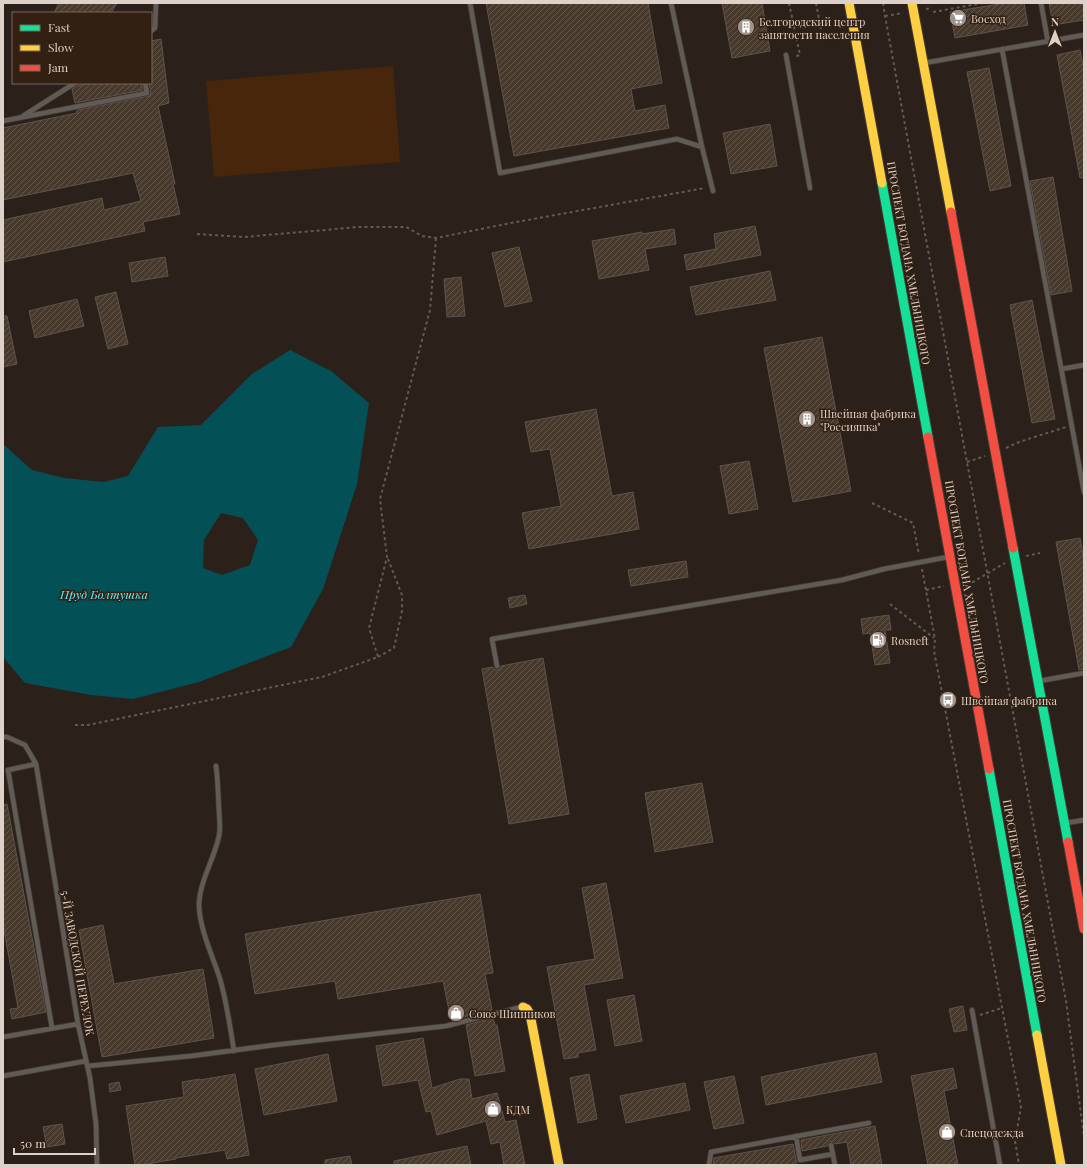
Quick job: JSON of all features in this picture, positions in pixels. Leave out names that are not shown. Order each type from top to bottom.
[{"type":"main road","name":"ПРОСПЕКТ БОГДАНА ХМЕЛЬНИЦКОГО","points":[[849,3],[1061,1165]]},
{"type":"main road","points":[[912,3],[1084,929]]},
{"type":"main road","points":[[523,1007],[527,1009],[530,1014],[559,1165]]},
{"type":"lane","points":[[152,30],[155,28],[156,3]]},
{"type":"lane","points":[[470,3],[500,173],[677,139],[702,147]]},
{"type":"lane","points":[[671,3],[702,147],[713,189]]},
{"type":"lane","points":[[1041,3],[1048,42]]},
{"type":"lane","points":[[923,63],[1084,35]]},
{"type":"lane","points":[[1002,49],[1084,492]]},
{"type":"lane","points":[[786,57],[810,188]]},
{"type":"lane","points":[[20,118],[73,84]]},
{"type":"lane","points":[[3,121],[147,93],[145,84]]},
{"type":"lane","points":[[1062,369],[1084,365]]},
{"type":"lane","points":[[497,666],[492,639],[834,581],[950,556]]},
{"type":"lane","points":[[1038,681],[1084,673]]},
{"type":"lane","points":[[3,737],[7,737],[25,745],[36,764],[8,770],[52,1028]]},
{"type":"lane","name":"5-Й ЗАВОДСКОЙ ПЕРЕУЛОК","points":[[36,764],[78,1024],[90,1078],[96,1124],[97,1165]]},
{"type":"lane","points":[[216,766],[218,783],[219,834],[199,898],[200,913],[207,943],[220,980],[225,1001],[234,1051]]},
{"type":"lane","points":[[1064,823],[1084,820]]},
{"type":"lane","points":[[88,1066],[234,1051],[274,1045],[446,1026],[523,1007]]},
{"type":"lane","points":[[972,1010],[1000,1165]]},
{"type":"lane","points":[[3,1037],[78,1024]]},
{"type":"lane","points":[[3,1076],[86,1061]]},
{"type":"lane","points":[[709,1165],[711,1152],[796,1136],[828,1132],[869,1123]]},
{"type":"lane","points":[[796,1136],[800,1160],[833,1154]]},
{"type":"lane","points":[[831,1145],[835,1165]]},
{"type":"path","points":[[786,57],[800,55],[789,3]]},
{"type":"path","points":[[816,3],[821,29]]},
{"type":"path","points":[[883,3],[1066,1001],[1084,1137]]},
{"type":"path","points":[[933,12],[983,3]]},
{"type":"path","points":[[197,234],[244,237],[359,227],[406,227],[422,236],[436,238],[511,223],[713,189]]},
{"type":"path","points":[[75,725],[88,725],[302,682],[322,677],[378,657],[394,648],[402,611],[402,595],[387,557],[380,499],[430,310],[436,238]]},
{"type":"path","points":[[1019,442],[1072,425]]},
{"type":"path","points":[[872,503],[913,523],[935,639],[934,651],[1021,1107],[1015,1141],[1019,1165]]},
{"type":"path","points":[[926,590],[973,582],[1015,558],[1040,552]]},
{"type":"path","points":[[378,657],[369,628],[387,557]]},
{"type":"path","points":[[890,604],[935,639]]},
{"type":"path","points":[[974,1017],[1002,1008]]},
{"type":"shaded area","points":[[393,66],[400,162],[214,177],[206,81]]},
{"type":"water","name":"Пруд Болтушка","points":[[290,350],[331,371],[369,403],[357,484],[323,589],[291,647],[199,682],[133,699],[91,695],[25,683],[3,657],[3,444],[32,470],[64,478],[104,482],[128,476],[158,427],[201,425],[252,374]],"holes":[[[221,513],[243,518],[258,540],[250,565],[222,575],[203,568],[204,540]]]},
{"type":"building","points":[[59,3],[117,3],[112,12],[54,12]]},
{"type":"building","points":[[486,3],[648,3],[662,83],[631,89],[635,111],[665,105],[669,128],[514,156]]},
{"type":"building","name":"Белгородский центр занятости населения","points":[[722,3],[762,3],[770,51],[732,58]]},
{"type":"building","points":[[1006,3],[1024,3],[1028,25],[955,38],[950,12]]},
{"type":"building","points":[[1049,3],[1084,3],[1084,20],[1053,25]]},
{"type":"building","points":[[161,39],[169,103],[158,106],[180,214],[143,222],[145,231],[3,262],[3,220],[102,198],[104,210],[141,201],[133,173],[3,200],[3,128],[77,113],[77,110],[149,96],[151,93],[149,84],[152,84],[152,41]]},
{"type":"building","points":[[1080,50],[1084,70],[1084,177],[1080,178],[1057,55]]},
{"type":"building","points":[[989,68],[1011,186],[990,191],[967,72]]},
{"type":"building","points":[[87,84],[141,84],[143,90],[75,103],[72,89],[77,86]]},
{"type":"building","points":[[770,124],[777,166],[731,174],[723,133]]},
{"type":"building","points":[[1053,177],[1072,291],[1051,295],[1030,181]]},
{"type":"building","points":[[755,226],[761,255],[687,270],[684,255],[716,249],[714,234]]},
{"type":"building","points":[[674,229],[676,244],[645,249],[649,270],[599,279],[592,241],[642,232],[642,234]]},
{"type":"building","points":[[519,247],[532,301],[505,307],[492,253]]},
{"type":"building","points":[[165,257],[168,276],[132,282],[129,263]]},
{"type":"building","points":[[770,271],[776,300],[696,315],[690,287]]},
{"type":"building","points":[[461,277],[465,316],[447,317],[444,279]]},
{"type":"building","points":[[116,292],[128,344],[108,349],[95,297]]},
{"type":"building","points":[[77,299],[84,326],[35,338],[29,311]]},
{"type":"building","points":[[1032,300],[1055,419],[1032,423],[1010,305]]},
{"type":"building","points":[[3,316],[7,316],[17,364],[3,367]]},
{"type":"building","name":"Швейная фабрика \"Россиянка\"","points":[[822,337],[851,491],[793,502],[764,348]]},
{"type":"building","points":[[596,409],[612,496],[633,492],[639,529],[529,549],[522,513],[561,506],[550,449],[531,452],[525,422]]},
{"type":"building","points":[[749,461],[758,509],[729,514],[720,466]]},
{"type":"building","points":[[1080,538],[1084,560],[1084,669],[1079,670],[1056,542]]},
{"type":"building","points":[[686,561],[688,577],[631,586],[628,570]]},
{"type":"building","points":[[525,595],[527,604],[510,608],[508,598]]},
{"type":"building","name":"Rosneft","points":[[889,615],[891,630],[885,630],[890,663],[875,665],[870,633],[863,634],[861,619]]},
{"type":"building","points":[[543,658],[569,814],[509,824],[482,669],[493,667],[497,670],[500,669],[501,666]]},
{"type":"building","points":[[702,783],[713,842],[655,852],[645,793]]},
{"type":"building","points":[[7,804],[46,1012],[12,1019],[10,1009],[18,1008],[3,924],[3,805]]},
{"type":"building","points":[[606,883],[623,978],[584,985],[596,1050],[578,1053],[578,1057],[564,1059],[547,967],[595,959],[582,888]]},
{"type":"building","points":[[480,894],[493,973],[485,974],[492,1010],[451,1020],[443,981],[338,999],[335,981],[255,994],[245,934]]},
{"type":"building","points":[[103,925],[114,984],[203,969],[214,1038],[102,1057],[79,930]]},
{"type":"building","points":[[634,995],[642,1041],[615,1046],[607,1000]]},
{"type":"building","points":[[963,1006],[967,1030],[954,1032],[949,1009]]},
{"type":"building","points":[[493,1018],[495,1025],[497,1025],[505,1071],[475,1076],[466,1025]]},
{"type":"building","points":[[423,1038],[432,1088],[460,1079],[469,1079],[472,1099],[497,1093],[505,1122],[516,1120],[525,1165],[504,1165],[500,1142],[491,1144],[486,1121],[437,1135],[431,1111],[426,1112],[418,1080],[383,1086],[376,1046]]},
{"type":"building","points":[[876,1053],[882,1082],[766,1105],[761,1077]]},
{"type":"building","points":[[328,1054],[337,1101],[264,1115],[255,1069]]},
{"type":"building","points":[[953,1068],[957,1088],[944,1091],[958,1165],[928,1165],[911,1076]]},
{"type":"building","points":[[235,1074],[249,1155],[227,1159],[225,1150],[135,1165],[126,1106],[184,1097],[182,1082]]},
{"type":"building","points":[[589,1074],[597,1119],[578,1123],[570,1078]]},
{"type":"building","points":[[734,1076],[744,1123],[714,1129],[704,1082]]},
{"type":"building","points":[[119,1082],[121,1090],[110,1092],[109,1084]]},
{"type":"building","points":[[685,1083],[690,1110],[626,1123],[620,1096]]},
{"type":"building","points":[[62,1124],[65,1144],[47,1147],[43,1127]]},
{"type":"building","points":[[875,1126],[882,1165],[851,1165],[847,1142],[835,1144],[830,1141],[827,1146],[802,1151],[801,1140]]},
{"type":"building","points":[[793,1144],[797,1165],[713,1165],[714,1158]]},
{"type":"building","points":[[467,1146],[471,1165],[394,1165],[394,1161]]},
{"type":"building","points":[[350,1156],[352,1165],[325,1165],[325,1160]]},
{"type":"traffic: fast","points":[[882,183],[928,437]]},
{"type":"traffic: fast","points":[[1013,548],[1068,842]]},
{"type":"traffic: fast","points":[[989,769],[1037,1035]]},
{"type":"traffic: slow","points":[[849,3],[882,183]]},
{"type":"traffic: slow","points":[[912,3],[951,212]]},
{"type":"traffic: slow","points":[[523,1007],[527,1009],[530,1014],[559,1165]]},
{"type":"traffic: slow","points":[[1037,1035],[1061,1165]]},
{"type":"traffic: jam","points":[[951,212],[1013,548]]},
{"type":"traffic: jam","points":[[928,437],[989,769]]},
{"type":"traffic: jam","points":[[1068,842],[1084,929]]},
{"type":"place","name":"Восход","points":[[958,18]]},
{"type":"place","name":"Белгородский центр занятости населения","points":[[746,27]]},
{"type":"place","name":"Швейная фабрика \"Россиянка\"","points":[[807,419]]},
{"type":"place","name":"Rosneft","points":[[878,640]]},
{"type":"place","name":"Швейная фабрика","points":[[948,700]]},
{"type":"place","name":"Союз Шинников","points":[[456,1013]]},
{"type":"place","name":"КДМ","points":[[493,1109]]},
{"type":"place","name":"Спецодежда","points":[[947,1132]]}]
